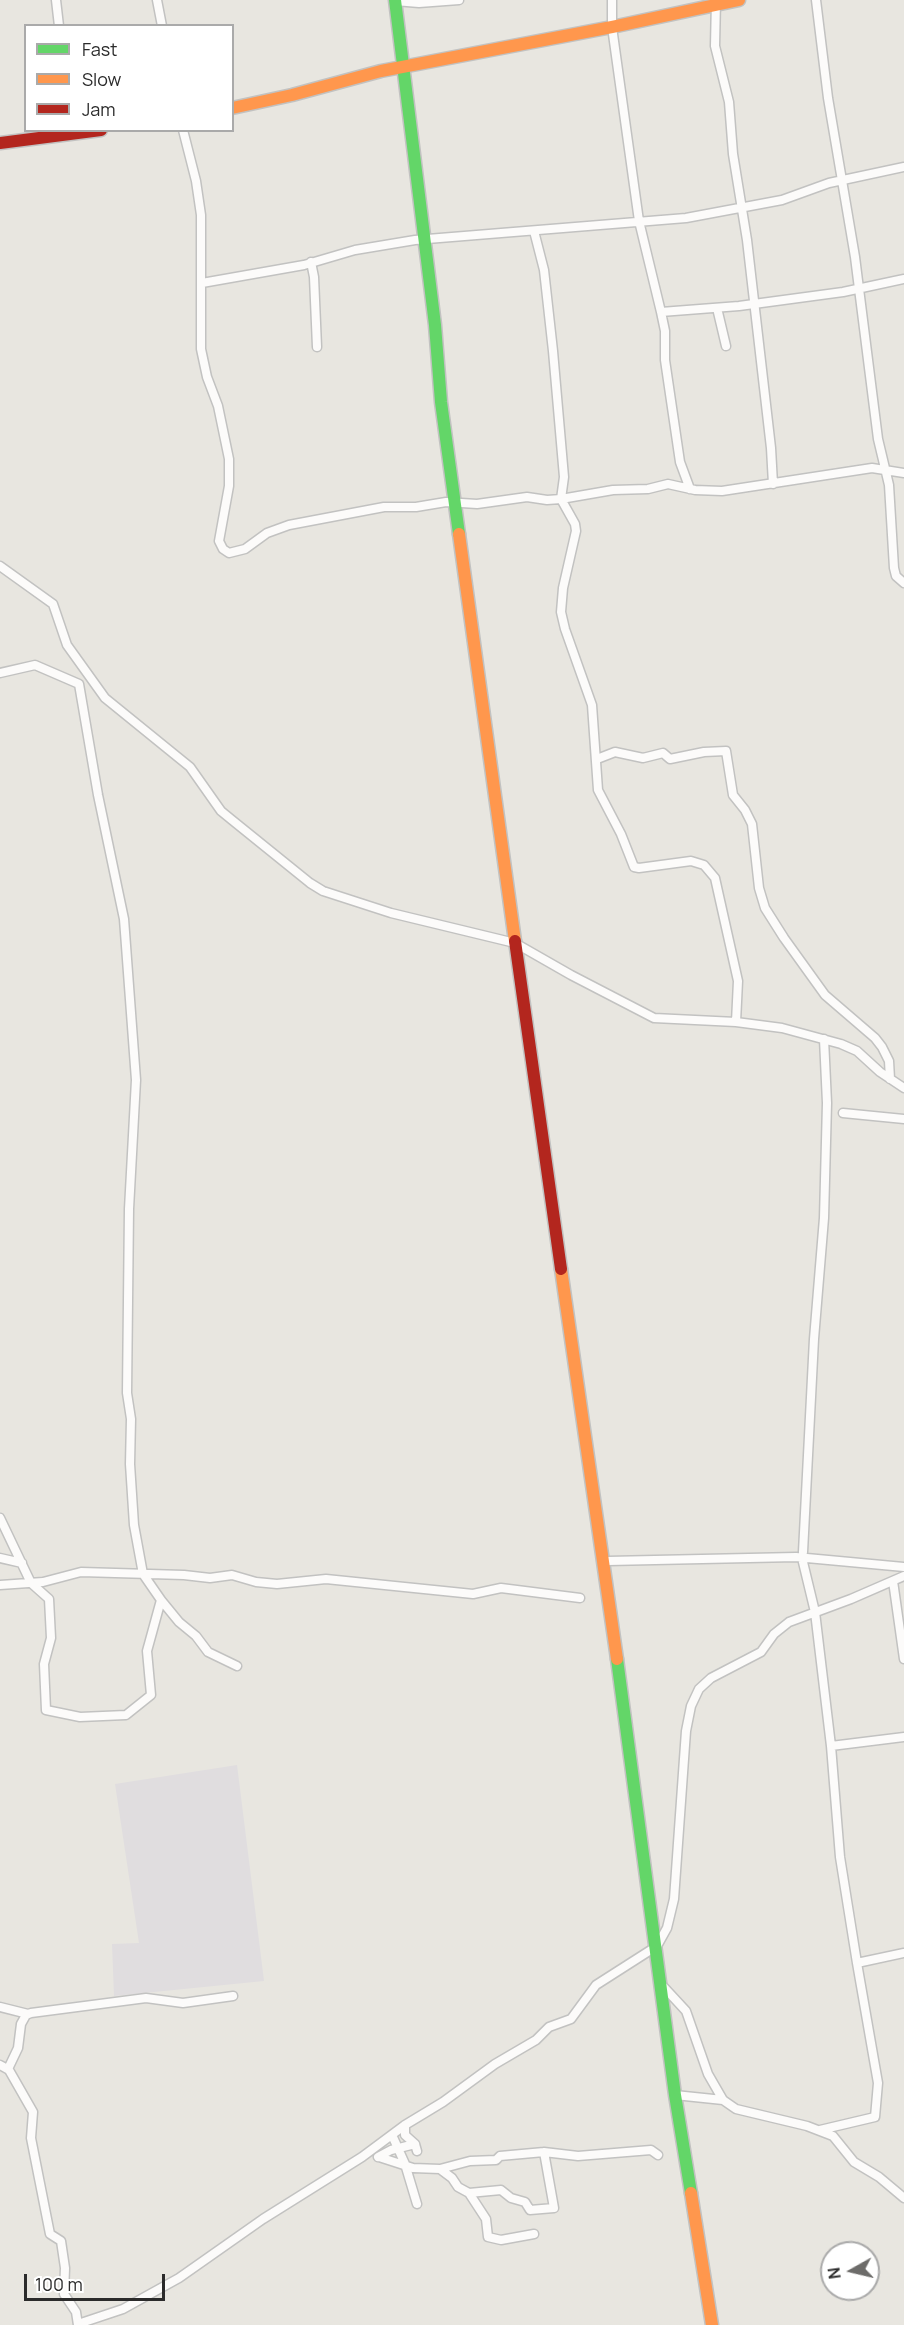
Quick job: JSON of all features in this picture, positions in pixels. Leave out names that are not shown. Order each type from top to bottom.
[{"type":"street","points":[[56,0],[59,24]]},
{"type":"street","points":[[157,0],[162,24]]},
{"type":"street","points":[[459,0],[419,3],[395,0],[425,239],[441,402],[457,504],[469,612],[548,1181],[600,1523],[675,2095],[712,2325]]},
{"type":"street","points":[[612,0],[612,27],[639,220],[662,312],[664,360],[681,462],[690,489]]},
{"type":"street","points":[[234,108],[269,101],[354,77],[739,0]]},
{"type":"street","points":[[816,0],[828,98],[855,257],[878,439],[890,485],[894,568],[896,576],[904,582]]},
{"type":"street","points":[[716,3],[715,46],[729,102],[733,154],[743,208],[771,448],[772,484]]},
{"type":"street","points":[[0,143],[76,132]]},
{"type":"street","points":[[183,132],[200,208],[202,357],[218,406],[229,459],[229,486],[219,541],[223,549],[233,554],[274,530],[338,515],[390,507],[416,507],[446,502],[477,504],[527,497],[547,500],[561,499],[613,490],[648,489],[668,484],[690,489],[722,491],[876,468],[904,473]]},
{"type":"street","points":[[202,283],[311,262],[355,250],[425,239],[686,218],[782,200],[841,180],[904,167]]},
{"type":"street","points":[[534,231],[544,270],[553,351],[564,477],[561,499],[575,524],[576,532],[563,588],[561,612],[565,629],[590,693],[600,796],[621,834],[634,867],[691,861],[704,865],[715,878],[738,981],[736,1022]]},
{"type":"street","points":[[311,262],[314,277],[317,347]]},
{"type":"street","points":[[662,312],[717,308],[858,290],[904,279]]},
{"type":"street","points":[[717,308],[726,346]]},
{"type":"street","points":[[0,566],[53,604],[67,645],[105,698],[190,767],[221,811],[323,891],[392,913],[515,943],[654,1018],[736,1022],[782,1028],[824,1039],[857,1051],[904,1088]]},
{"type":"street","points":[[0,673],[35,665],[79,684],[98,795],[124,919],[136,1080],[129,1209],[127,1394],[131,1419],[130,1464],[134,1525],[143,1574],[161,1600],[179,1622],[196,1636],[208,1652],[237,1666]]},
{"type":"street","points":[[597,759],[610,752],[643,758],[663,753],[666,758],[670,759],[704,752],[726,751],[733,795],[749,815],[753,829],[753,848],[759,888],[765,908],[825,995],[875,1038],[882,1047],[889,1061],[890,1079]]},
{"type":"street","points":[[819,2130],[874,2117],[878,2083],[840,1857],[831,1746],[815,1612],[803,1555],[814,1339],[824,1218],[827,1102],[824,1039]]},
{"type":"street","points":[[843,1113],[904,1119]]},
{"type":"street","points":[[0,1518],[31,1583],[49,1599],[51,1638],[44,1664],[46,1710],[80,1717],[126,1715],[151,1695],[147,1652],[161,1600]]},
{"type":"street","points":[[608,1561],[803,1555],[904,1568]]},
{"type":"street","points":[[0,1558],[22,1563]]},
{"type":"street","points":[[0,1586],[54,1580],[81,1572],[210,1578],[232,1575],[255,1582],[277,1584],[326,1579],[473,1594],[501,1588],[580,1598]]},
{"type":"street","points":[[28,2014],[21,2024],[18,2048],[4,2067],[33,2112],[31,2138],[50,2235],[61,2241],[65,2268],[64,2296],[76,2312],[78,2325],[141,2301],[178,2278],[263,2219],[362,2157],[495,2064],[536,2040],[549,2026],[572,2019],[593,1987],[657,1946],[667,1928],[674,1899],[686,1731],[691,1706],[699,1689],[711,1678],[753,1658],[761,1652],[780,1628],[795,1619],[851,1599],[904,1576]]},
{"type":"street","points":[[893,1581],[904,1659]]},
{"type":"street","points":[[831,1746],[904,1737]]},
{"type":"street","points":[[857,1963],[904,1953]]},
{"type":"street","points":[[662,1984],[686,2012],[708,2074],[723,2100],[736,2109],[819,2130],[834,2137],[854,2162],[879,2177],[904,2198]]},
{"type":"street","points":[[0,2007],[28,2014],[146,1998],[183,2003],[233,1996]]},
{"type":"street","points":[[675,2095],[723,2100]]},
{"type":"street","points":[[379,2157],[391,2150],[416,2147],[405,2135],[405,2125]]},
{"type":"street","points":[[392,2135],[405,2164],[417,2204]]},
{"type":"street","points":[[362,2157],[379,2157],[412,2168],[440,2169],[470,2161],[496,2160],[500,2156],[544,2152],[578,2156],[651,2150],[658,2155]]},
{"type":"street","points":[[469,2193],[501,2190],[511,2198],[525,2202],[530,2210],[554,2208],[544,2152]]},
{"type":"street","points":[[440,2169],[452,2178],[458,2187],[469,2193],[486,2219],[488,2237],[501,2240],[534,2234]]},
{"type":"shaded area","points":[[237,1765],[264,1981],[114,1996],[112,1944],[139,1943],[115,1784]]},
{"type":"traffic: fast","points":[[395,0],[435,325],[441,402],[459,534]]},
{"type":"traffic: fast","points":[[617,1659],[675,2095],[691,2193]]},
{"type":"traffic: slow","points":[[234,108],[292,95],[381,71],[739,0]]},
{"type":"traffic: slow","points":[[459,534],[515,941]]},
{"type":"traffic: slow","points":[[561,1269],[617,1659]]},
{"type":"traffic: slow","points":[[691,2193],[712,2325]]},
{"type":"traffic: jam","points":[[0,143],[85,132]]},
{"type":"traffic: jam","points":[[515,941],[561,1269]]}]
